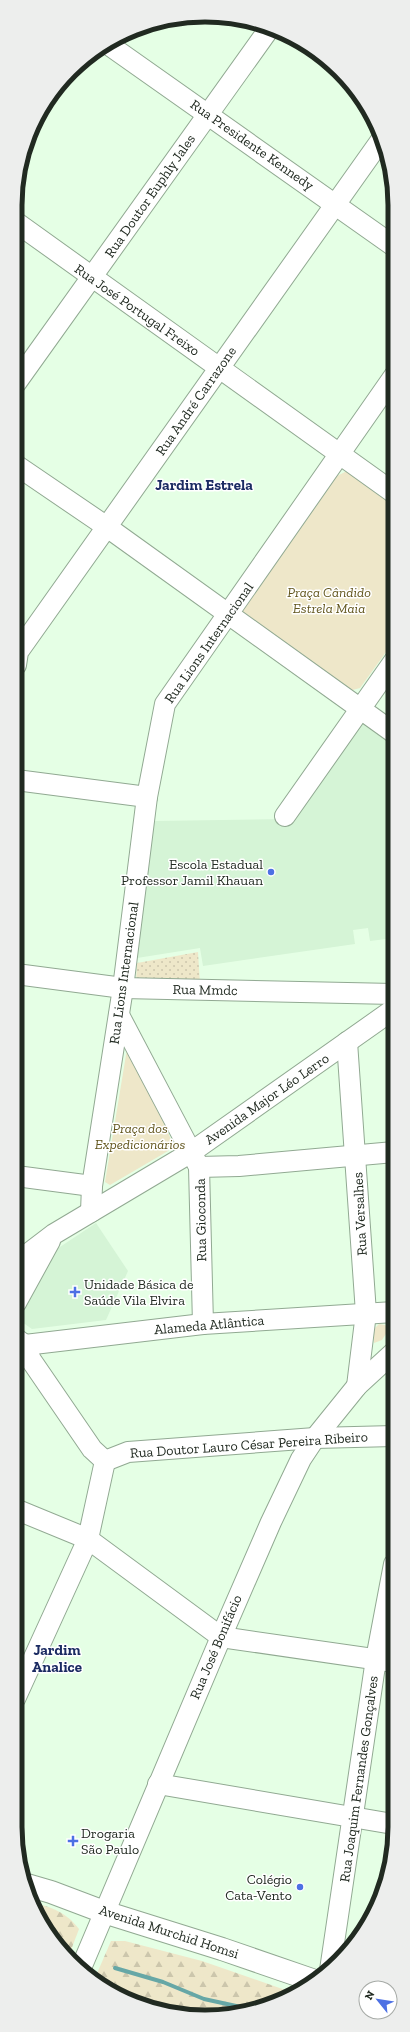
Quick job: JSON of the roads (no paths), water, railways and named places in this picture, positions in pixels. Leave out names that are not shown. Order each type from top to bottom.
[{"type":"main road","name":"Avenida Murchid Homsi","points":[[32,1887],[104,1912],[222,1949],[308,1978]]},
{"type":"street","name":"Rua Doutor Euphly Jales","points":[[22,375],[266,33]]},
{"type":"street","name":"Rua Presidente Kennedy","points":[[113,48],[336,204],[388,243]]},
{"type":"street","name":"Rua André Carrazone","points":[[22,646],[378,145]]},
{"type":"street","name":"Rua José Portugal Freixo","points":[[22,228],[388,489]]},
{"type":"street","name":"Rua Lions Internacional","points":[[91,1212],[92,1186],[123,988],[147,797],[165,704],[229,615],[388,385]]},
{"type":"street","points":[[22,469],[107,527],[388,729]]},
{"type":"street","points":[[285,816],[388,670]]},
{"type":"street","points":[[22,781],[147,797]]},
{"type":"street","name":"Rua Mmdc","points":[[22,975],[123,988],[388,994]]},
{"type":"street","name":"Avenida Major Léo Lerro","points":[[22,1258],[54,1234],[91,1212],[195,1160],[347,1042],[388,1013]]},
{"type":"street","name":"Rua Gioconda","points":[[119,1015],[195,1160],[203,1324]]},
{"type":"street","name":"Rua Versalhes","points":[[347,1042],[366,1313],[357,1386]]},
{"type":"street","points":[[195,1160],[238,1166],[356,1154],[388,1152]]},
{"type":"street","points":[[22,1177],[92,1186]]},
{"type":"street","points":[[22,1285],[54,1234]]},
{"type":"street","name":"Alameda Atlântica","points":[[22,1342],[203,1324],[388,1312]]},
{"type":"street","points":[[22,1345],[88,1443],[105,1461],[88,1539],[22,1684]]},
{"type":"street","name":"Rua José Bonifácio","points":[[83,1964],[220,1637],[301,1459],[315,1438],[357,1386],[388,1358]]},
{"type":"street","name":"Rua Doutor Lauro César Pereira Ribeiro","points":[[105,1461],[128,1452],[315,1438],[388,1436]]},
{"type":"street","points":[[22,1512],[88,1539],[220,1637],[385,1660]]},
{"type":"street","name":"Rua Joaquim Fernandes Gonçalves","points":[[332,1958],[354,1818],[385,1660],[388,1628]]},
{"type":"street","points":[[158,1784],[388,1823]]},
{"type":"waterway","points":[[115,1968],[163,1982],[204,1999],[238,2006]]},
{"type":"place","name":"Escola Estadual Professor Jamil Khauan","points":[[271,872]]},
{"type":"place","name":"Unidade Básica de Saúde Vila Elvira","points":[[75,1292]]},
{"type":"place","name":"Drogaria São Paulo","points":[[73,1841]]},
{"type":"place","name":"Colégio Cata-Vento","points":[[300,1887]]},
{"type":"district","name":"Jardim Estrela","points":[[204,485]]},
{"type":"district","name":"Jardim Analice","points":[[57,1658]]},
{"type":"park label","name":"Praça Cândido Estrela Maia","points":[[329,600]]},
{"type":"park label","name":"Praça dos Expedicionários","points":[[140,1136]]}]
